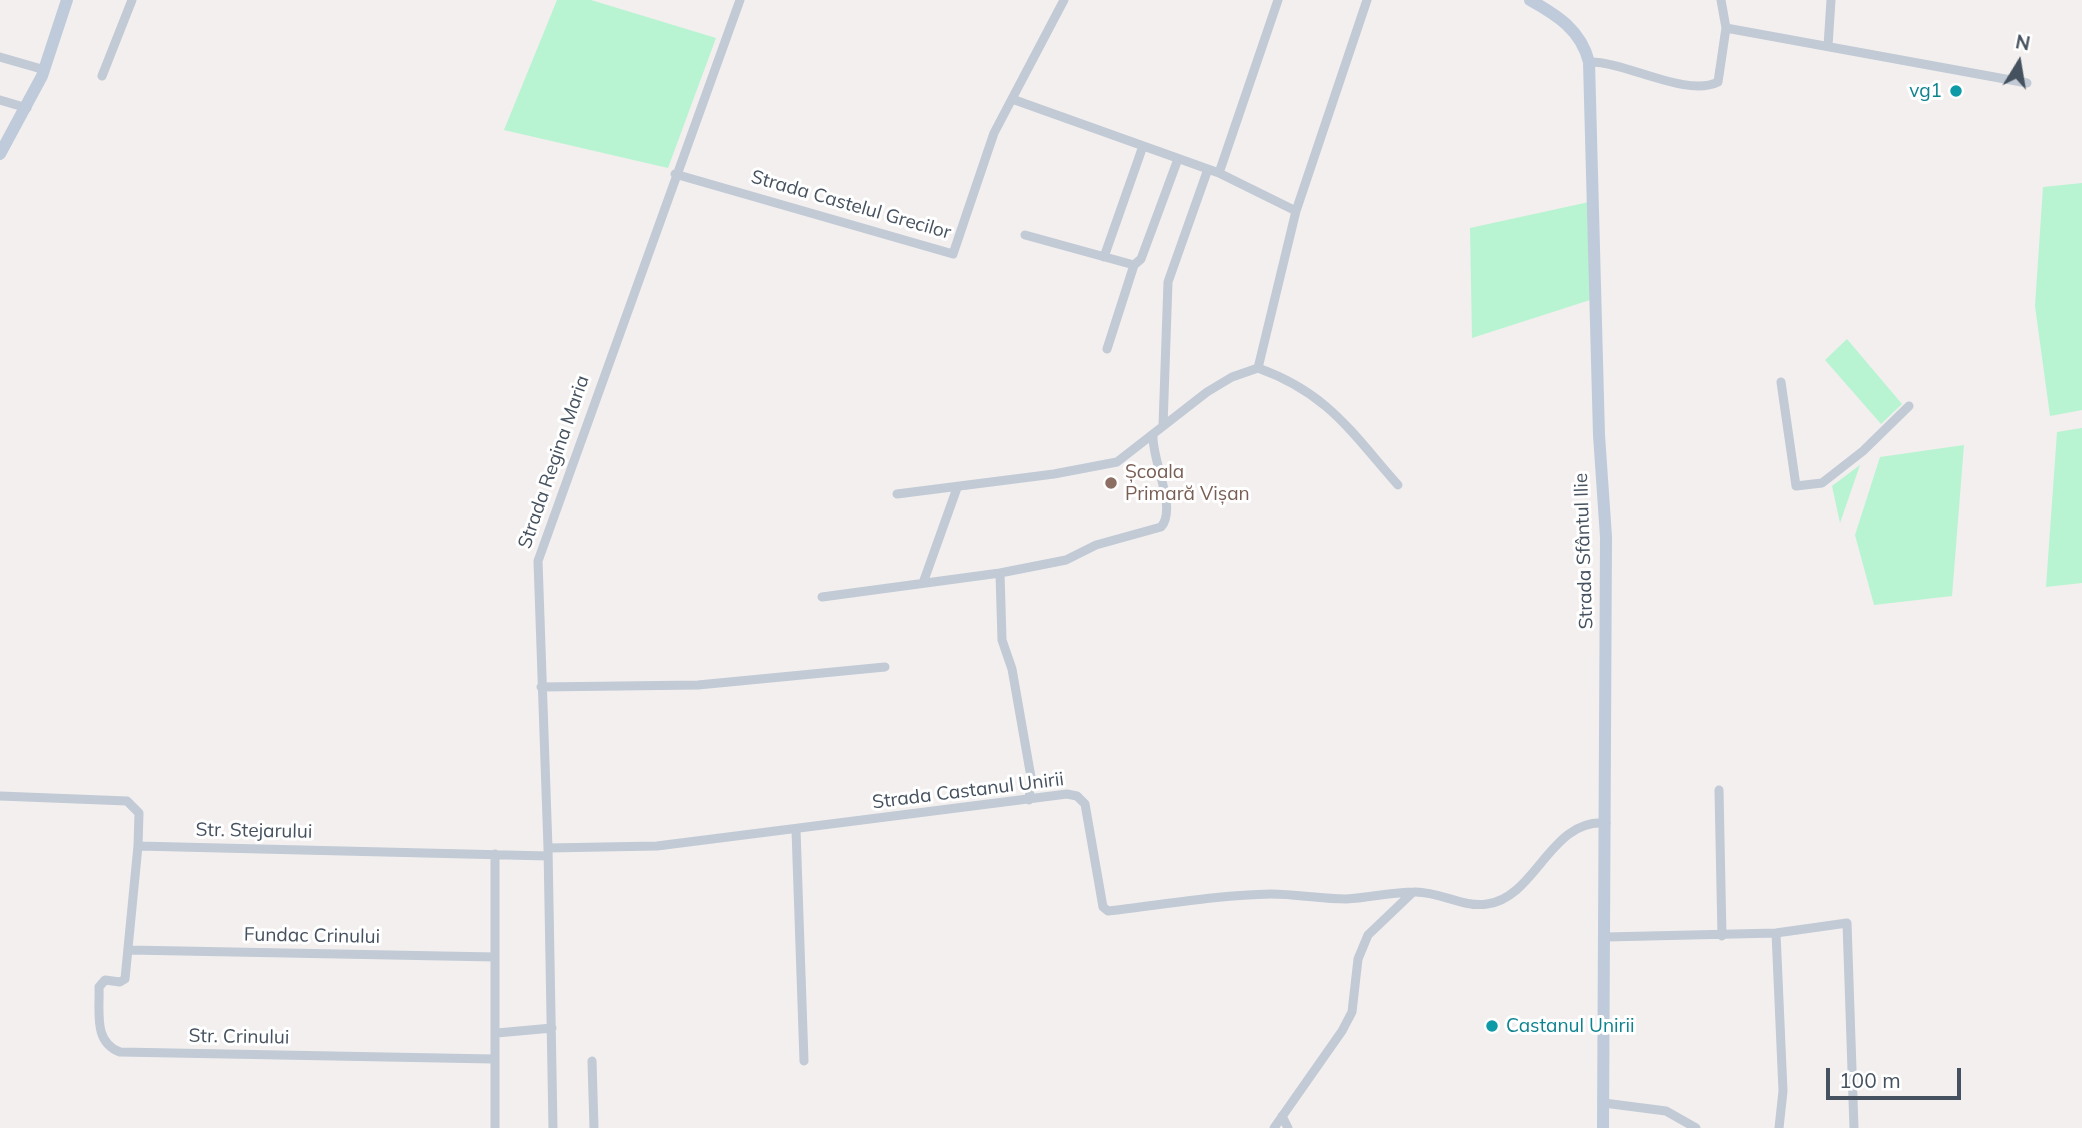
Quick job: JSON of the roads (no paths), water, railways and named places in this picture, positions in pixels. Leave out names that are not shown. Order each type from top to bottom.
[{"type":"street","points":[[0,155],[45,70],[67,0]]},
{"type":"street","points":[[102,76],[132,0]]},
{"type":"street","name":"Strada Regina Maria","points":[[553,1128],[548,852],[537,578],[540,546],[740,0]]},
{"type":"street","name":"Strada Castelul Grecilor","points":[[675,174],[953,254],[994,133],[1064,0]]},
{"type":"street","points":[[1219,173],[1279,0]]},
{"type":"street","points":[[1258,368],[1296,211],[1367,0]]},
{"type":"street","name":"Strada Sfântul Ilie","points":[[1530,0],[1564,22],[1578,36],[1589,62],[1599,421],[1606,537],[1603,1128]]},
{"type":"street","points":[[1589,62],[1708,86],[1718,82],[1726,28],[1721,0]]},
{"type":"street","points":[[1828,46],[1830,0]]},
{"type":"street","points":[[1726,28],[2027,83]]},
{"type":"street","points":[[0,57],[45,70]]},
{"type":"street","points":[[1012,99],[1219,173],[1296,211]]},
{"type":"street","points":[[0,100],[27,108]]},
{"type":"street","points":[[1104,257],[1143,146]]},
{"type":"street","points":[[1107,349],[1134,265],[1141,259],[1178,159]]},
{"type":"street","points":[[1163,426],[1167,282],[1208,169]]},
{"type":"street","points":[[1025,236],[1134,265]]},
{"type":"street","points":[[897,495],[1117,462],[1207,392],[1232,377],[1258,368],[1310,392],[1342,419],[1398,485]]},
{"type":"street","points":[[1781,382],[1796,486],[1822,483],[1863,451],[1909,406]]},
{"type":"street","points":[[822,597],[1000,573],[1066,560],[1097,545],[1161,527],[1165,523],[1167,503],[1152,448],[1153,434]]},
{"type":"street","points":[[923,583],[957,488]]},
{"type":"street","points":[[1000,573],[1002,640],[1012,669],[1031,778],[1029,800]]},
{"type":"street","points":[[541,687],[698,685],[885,667]]},
{"type":"street","points":[[1719,790],[1722,936]]},
{"type":"street","name":"Strada Castanul Unirii","points":[[548,852],[657,846],[1067,794],[1082,799],[1088,813],[1104,907],[1108,911],[1217,897],[1273,894],[1344,899],[1427,892],[1479,905],[1497,902],[1517,888],[1553,848],[1568,836],[1585,826],[1606,823]]},
{"type":"street","points":[[0,796],[128,802],[139,813],[129,950]]},
{"type":"street","points":[[796,830],[804,1061]]},
{"type":"street","name":"Str. Stejarului","points":[[138,846],[495,854],[548,852]]},
{"type":"street","points":[[495,854],[495,1128]]},
{"type":"street","points":[[1274,1128],[1342,1031],[1352,1012],[1358,959],[1368,935],[1414,892]]},
{"type":"street","points":[[1606,937],[1776,933],[1847,923],[1854,1128]]},
{"type":"street","points":[[1776,933],[1783,1091],[1779,1128]]},
{"type":"street","name":"Fundac Crinului","points":[[129,950],[495,957]]},
{"type":"street","name":"Str. Crinului","points":[[129,950],[125,979],[120,982],[105,980],[99,987],[102,1040],[120,1052],[493,1059]]},
{"type":"street","points":[[497,1033],[552,1028]]},
{"type":"street","points":[[592,1061],[594,1128]]},
{"type":"street","points":[[1604,1103],[1666,1111],[1696,1128]]},
{"type":"street","points":[[1282,1116],[1288,1128]]},
{"type":"place","name":"vg1","points":[[1956,91]]},
{"type":"place","name":"Școala Primară Vișan","points":[[1111,483]]},
{"type":"place","name":"Castanul Unirii","points":[[1492,1026]]}]
